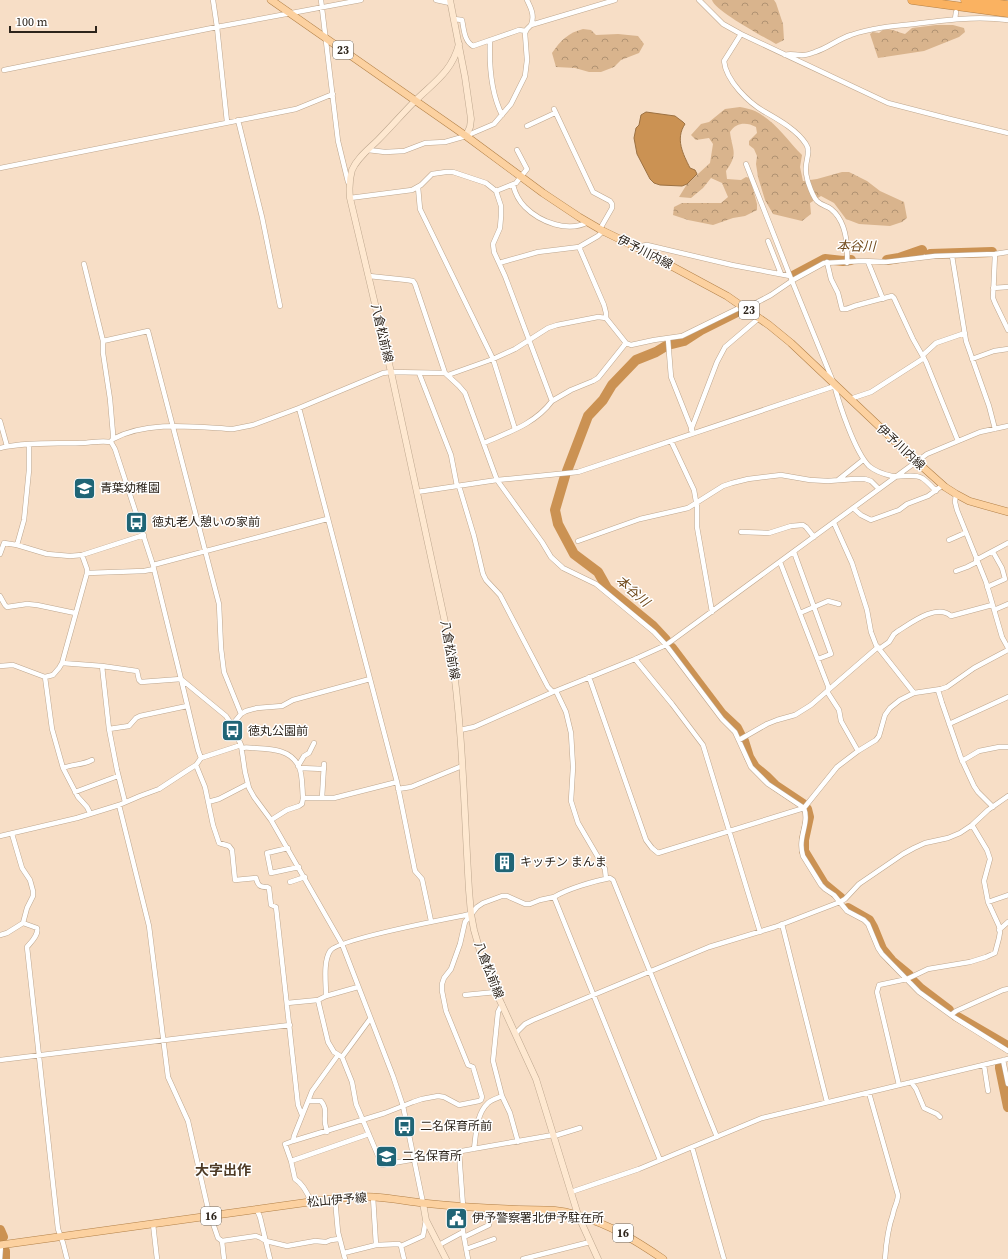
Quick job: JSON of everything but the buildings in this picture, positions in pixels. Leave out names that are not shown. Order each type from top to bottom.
[{"type":"highway","points":[[912,0],[1008,13]]},
{"type":"highway","points":[[965,0],[1008,5]]},
{"type":"main road","name":"伊予川内線","points":[[271,0],[466,136],[543,192],[588,222],[711,286],[744,307],[791,343],[943,485],[968,501],[1008,512]]},
{"type":"main road","points":[[450,2],[466,77],[471,118],[470,127],[466,136]]},
{"type":"main road","name":"八倉松前線","points":[[459,44],[447,70],[415,101],[355,165],[349,184],[350,198],[391,372],[451,650],[460,730],[471,914],[474,930],[482,958],[496,992],[536,1079],[578,1215],[598,1259]]},
{"type":"main road","name":"松山伊予線","points":[[1,1245],[311,1202],[373,1197],[423,1203],[488,1208],[560,1210],[578,1215],[631,1237],[664,1259]]},
{"type":"main road","points":[[423,1203],[426,1220],[446,1259]]},
{"type":"street","points":[[213,0],[227,122]]},
{"type":"street","points":[[321,0],[338,141],[349,184]]},
{"type":"street","points":[[4,70],[217,27],[361,0]]},
{"type":"street","points":[[436,0],[450,2]]},
{"type":"street","points":[[368,150],[385,152],[404,150],[425,143],[445,142],[466,136],[494,124],[517,94],[525,76],[527,67],[525,41],[526,31],[533,21],[526,0]]},
{"type":"street","points":[[531,25],[615,0]]},
{"type":"street","points":[[699,0],[723,24],[741,34],[888,103],[1008,133]]},
{"type":"street","points":[[955,19],[956,12]]},
{"type":"street","points":[[786,56],[791,53],[801,56],[810,54],[825,49],[840,39],[876,28],[955,19],[992,18],[1008,20]]},
{"type":"street","points":[[454,19],[462,20],[466,38],[472,46],[519,30],[526,31]]},
{"type":"street","points":[[741,34],[724,61],[724,65],[730,78],[744,96],[765,112],[782,121],[807,144],[809,152],[805,168],[808,183],[814,198],[831,209],[838,217],[844,230],[848,247],[847,263]]},
{"type":"street","points":[[490,40],[492,79],[496,101],[502,115]]},
{"type":"street","points":[[0,168],[296,109],[333,94]]},
{"type":"street","points":[[499,263],[538,252],[578,247],[598,236],[612,208],[610,201],[593,192],[554,111],[527,126]]},
{"type":"street","points":[[238,120],[262,217],[280,306]]},
{"type":"street","points":[[496,191],[513,185],[519,181],[527,169],[517,150]]},
{"type":"street","points":[[746,164],[834,384],[854,441],[863,460],[876,471],[896,477],[913,476],[922,478],[936,491]]},
{"type":"street","points":[[350,198],[407,191],[418,187],[432,174],[454,172],[486,183],[496,191],[501,206],[502,216],[500,228],[492,248],[505,276],[552,401]]},
{"type":"street","points":[[513,185],[517,196],[524,206],[543,219],[564,227],[582,225],[588,222]]},
{"type":"street","points":[[418,187],[420,209],[494,359],[515,429]]},
{"type":"street","points":[[768,241],[781,274]]},
{"type":"street","points":[[636,247],[647,245],[732,265],[781,274],[792,278]]},
{"type":"street","points":[[578,247],[604,305],[606,318],[626,343],[631,345],[682,336],[723,315],[754,304],[771,295],[792,278],[827,262],[886,262],[935,256],[995,254],[1008,252]]},
{"type":"street","points":[[995,254],[995,303],[1008,330]]},
{"type":"street","points":[[952,256],[965,333],[972,359],[996,429]]},
{"type":"street","points":[[827,262],[838,292],[842,309],[847,309],[856,305],[892,296],[894,298],[913,339],[923,356],[958,441]]},
{"type":"street","points":[[868,262],[883,299]]},
{"type":"street","points":[[84,264],[103,341],[103,353],[110,399],[112,440],[144,535],[198,750],[202,758]]},
{"type":"street","points":[[369,276],[413,281],[446,374],[460,386],[465,393],[497,480],[557,563],[563,568],[596,584],[654,632],[716,711],[735,732],[748,762],[757,774],[768,784],[804,808],[806,817],[800,841],[803,856],[821,885],[834,895],[850,914],[864,920],[871,930],[882,954],[919,992],[951,1015],[1008,1051]]},
{"type":"street","points":[[994,288],[1008,287]]},
{"type":"street","points":[[0,448],[29,444],[82,443],[112,440],[124,434],[162,426],[233,429],[243,428],[298,408],[383,373],[446,374],[494,359],[548,328],[598,317],[606,318]]},
{"type":"street","points":[[692,432],[717,362],[725,347],[759,318]]},
{"type":"street","points":[[103,341],[148,331],[219,604],[221,648],[224,672],[240,714]]},
{"type":"street","points":[[850,399],[871,392],[923,356],[936,343],[965,333]]},
{"type":"street","points":[[668,339],[671,377],[692,432]]},
{"type":"street","points":[[484,443],[539,416],[552,401],[571,390],[598,378],[626,343]]},
{"type":"street","points":[[972,359],[994,351],[1008,349]]},
{"type":"street","points":[[419,373],[451,455],[458,486],[474,536],[483,574],[486,580],[500,595],[548,687],[555,691],[566,712],[571,733],[573,766],[571,801],[578,823],[605,869],[606,879]]},
{"type":"street","points":[[416,492],[497,480],[578,472],[671,441],[692,432],[832,387],[834,384]]},
{"type":"street","points":[[298,408],[397,782],[415,871],[422,879],[431,921]]},
{"type":"street","points":[[0,421],[7,446]]},
{"type":"street","points":[[460,730],[474,727],[555,691],[635,660],[666,646],[927,454],[980,432],[1008,426]]},
{"type":"street","points":[[671,441],[694,490],[697,527],[712,612]]},
{"type":"street","points":[[18,545],[24,520],[29,470],[29,444]]},
{"type":"street","points":[[838,480],[863,460]]},
{"type":"street","points":[[578,541],[640,519],[688,508],[724,486],[748,480],[781,475],[810,480],[865,479],[871,481],[879,489]]},
{"type":"street","points":[[853,508],[860,515],[871,520],[899,510],[907,504],[928,496],[943,485]]},
{"type":"street","points":[[589,677],[646,840],[658,853],[804,808],[837,767],[858,751],[876,740],[879,736],[887,711],[900,700],[914,693],[938,690],[947,687],[974,668],[1008,649],[1006,639],[993,608],[987,587],[957,510],[956,494]]},
{"type":"street","points":[[87,574],[144,572],[153,567],[205,551],[327,519]]},
{"type":"street","points":[[834,523],[852,563],[867,610],[873,640],[914,693]]},
{"type":"street","points":[[741,532],[769,533],[791,526],[803,525],[814,537]]},
{"type":"street","points":[[949,540],[965,533]]},
{"type":"street","points":[[0,552],[4,543],[18,545],[47,554],[64,556],[82,555],[144,535]]},
{"type":"street","points":[[956,571],[967,568],[993,552],[995,549],[1008,543]]},
{"type":"street","points":[[794,552],[832,654],[818,659]]},
{"type":"street","points":[[987,587],[1005,579],[1002,568],[993,552]]},
{"type":"street","points":[[0,666],[13,665],[45,677],[53,675],[62,663],[87,574],[87,569],[82,555]]},
{"type":"street","points":[[780,562],[828,686],[828,693],[839,710],[842,721],[858,751]]},
{"type":"street","points":[[0,596],[4,605],[8,606],[27,604],[37,605],[75,613]]},
{"type":"street","points":[[800,613],[828,601],[839,604]]},
{"type":"street","points":[[739,740],[768,724],[795,715],[804,710],[878,648],[889,642],[894,634],[933,612],[943,611],[949,613],[951,616],[1008,604]]},
{"type":"street","points":[[635,660],[672,704],[703,746],[760,932]]},
{"type":"street","points":[[62,663],[102,666],[137,671],[141,682],[181,678],[226,716],[232,725],[241,747],[248,784],[254,797],[271,820],[288,848],[342,944],[393,1076],[403,1106],[423,1203]]},
{"type":"street","points":[[102,666],[109,730],[125,802]]},
{"type":"street","points":[[45,677],[52,728],[63,768],[78,798],[87,807],[90,813]]},
{"type":"street","points":[[232,725],[240,714],[246,711],[257,708],[282,706],[293,700],[370,679]]},
{"type":"street","points":[[938,690],[962,761],[978,792],[993,806]]},
{"type":"street","points":[[949,724],[1008,697]]},
{"type":"street","points":[[109,730],[129,726],[136,718],[140,716],[187,706]]},
{"type":"street","points":[[299,767],[304,756],[309,753],[314,743]]},
{"type":"street","points":[[0,836],[119,805],[159,789],[196,765],[202,758],[241,747],[281,751],[292,758],[299,767],[303,798],[302,804],[271,820]]},
{"type":"street","points":[[962,761],[979,751],[998,747],[1008,747]]},
{"type":"street","points":[[63,768],[92,760]]},
{"type":"street","points":[[196,765],[205,787],[213,825],[219,843],[229,846],[232,850],[235,880],[256,878],[258,885],[269,888],[271,905],[276,907],[298,1105],[302,1115]]},
{"type":"street","points":[[299,767],[324,766],[322,798]]},
{"type":"street","points":[[398,790],[411,787],[462,766]]},
{"type":"street","points":[[75,792],[118,776]]},
{"type":"street","points":[[303,798],[334,798],[397,782]]},
{"type":"street","points":[[208,802],[219,799],[248,784]]},
{"type":"street","points":[[516,1033],[525,1024],[533,1020],[709,947],[760,932],[840,902],[845,899],[858,884],[868,877],[914,848],[934,840],[955,836],[972,826],[993,806],[1008,796]]},
{"type":"street","points":[[119,805],[149,926],[168,1077],[188,1121],[208,1209],[218,1238],[222,1241],[224,1259]]},
{"type":"street","points":[[899,1085],[877,992],[879,986],[907,979],[928,969],[970,962],[991,956],[995,953],[997,948],[999,930],[988,902],[984,881],[990,859],[988,850],[972,826]]},
{"type":"street","points":[[0,935],[8,933],[23,923],[27,908],[33,896],[30,880],[27,873],[22,868],[12,834]]},
{"type":"street","points":[[288,848],[267,853],[271,873],[299,868]]},
{"type":"street","points":[[290,882],[305,877]]},
{"type":"street","points":[[481,1100],[482,1097],[473,1067],[468,1064],[448,1015],[442,991],[442,984],[444,978],[451,969],[460,944],[465,922],[477,907],[502,896],[507,896],[525,904],[530,904],[554,897],[566,890],[610,878],[613,880],[717,1137]]},
{"type":"street","points":[[988,902],[1008,895]]},
{"type":"street","points":[[554,897],[660,1160]]},
{"type":"street","points":[[326,996],[327,959],[330,950],[348,941],[431,921],[471,914]]},
{"type":"street","points":[[999,930],[1008,922]]},
{"type":"street","points":[[23,923],[37,928],[38,931],[27,947],[58,1229],[67,1259]]},
{"type":"street","points":[[782,924],[827,1102]]},
{"type":"street","points":[[287,1003],[318,1000],[326,996],[358,987]]},
{"type":"street","points":[[951,1015],[956,1011],[1008,989]]},
{"type":"street","points":[[465,995],[496,992]]},
{"type":"street","points":[[318,1000],[328,1042],[340,1056],[352,1082],[356,1104],[382,1166],[518,1142],[580,1128]]},
{"type":"street","points":[[502,1004],[498,1012],[493,1061],[502,1096],[510,1113],[518,1142]]},
{"type":"street","points":[[294,1141],[294,1136],[312,1091],[370,1019]]},
{"type":"street","points":[[0,1060],[290,1025]]},
{"type":"street","points":[[572,1192],[620,1176],[762,1118],[1006,1060],[1008,1084]]},
{"type":"street","points":[[984,1065],[988,1091]]},
{"type":"street","points":[[911,1082],[916,1089],[924,1108],[937,1114],[940,1118]]},
{"type":"street","points":[[869,1093],[895,1178],[898,1195],[898,1200],[890,1225],[885,1259]]},
{"type":"street","points":[[311,1202],[307,1193],[295,1179],[285,1144],[364,1120],[422,1099],[438,1096],[444,1097],[459,1105],[481,1100],[489,1102]]},
{"type":"street","points":[[474,1149],[480,1116],[484,1107],[489,1102],[502,1096]]},
{"type":"street","points":[[309,1100],[321,1101],[324,1104],[324,1119],[327,1132]]},
{"type":"street","points":[[291,1161],[369,1134]]},
{"type":"street","points":[[692,1147],[724,1259]]},
{"type":"street","points":[[459,1152],[463,1206],[463,1234],[468,1259]]},
{"type":"street","points":[[373,1197],[376,1245]]},
{"type":"street","points":[[335,1199],[339,1239],[345,1259]]},
{"type":"street","points":[[439,1245],[463,1234],[489,1225],[487,1215],[489,1212],[488,1208]]},
{"type":"street","points":[[257,1210],[270,1259]]},
{"type":"street","points":[[344,1253],[376,1245],[399,1244],[401,1246],[422,1236],[426,1220]]},
{"type":"street","points":[[153,1224],[157,1259]]},
{"type":"street","points":[[222,1241],[256,1236],[266,1241],[287,1246],[315,1241],[326,1242],[339,1239]]},
{"type":"street","points":[[466,1249],[494,1239]]},
{"type":"street","points":[[523,1259],[590,1242]]},
{"type":"street","points":[[0,1259],[1,1245]]},
{"type":"street","points":[[401,1246],[404,1259]]},
{"type":"green space","points":[[712,0],[774,0],[783,24],[784,40],[776,44],[730,17],[715,5]]},
{"type":"green space","points":[[936,25],[953,25],[964,28],[965,32],[959,37],[924,51],[878,58],[870,34],[873,32],[879,33],[884,29],[887,29],[905,34],[912,28]]},
{"type":"green space","points":[[583,29],[591,30],[596,35],[618,34],[638,36],[644,44],[639,53],[621,60],[614,67],[601,72],[589,72],[575,68],[556,67],[552,53],[565,38]]},
{"type":"green space","points":[[740,107],[755,111],[769,120],[802,155],[800,167],[803,181],[842,172],[849,172],[867,181],[880,191],[904,202],[907,218],[902,222],[890,226],[859,224],[846,219],[834,203],[821,196],[810,203],[811,214],[802,221],[773,214],[765,200],[758,177],[756,164],[757,156],[754,149],[749,145],[749,141],[757,133],[756,127],[749,124],[735,126],[730,132],[734,155],[726,171],[727,179],[741,180],[746,177],[750,178],[757,204],[757,210],[745,216],[733,218],[713,225],[688,220],[673,215],[674,207],[682,203],[721,203],[728,197],[722,183],[711,178],[703,188],[691,198],[679,197],[687,184],[710,163],[713,144],[709,138],[696,140],[691,135],[701,124],[709,122],[725,109]]},
{"type":"shaded area","points":[[646,112],[675,116],[685,124],[681,135],[681,146],[690,168],[695,170],[697,174],[687,184],[682,186],[660,185],[654,183],[650,179],[637,154],[634,138],[641,115]]},
{"type":"waterway","name":"本谷川","points":[[887,260],[899,258],[922,250]]},
{"type":"waterway","name":"本谷川","points":[[930,254],[992,252]]},
{"type":"waterway","name":"本谷川","points":[[793,276],[825,259],[843,261],[851,260]]},
{"type":"waterway","name":"本谷川","points":[[672,344],[684,341],[701,330],[739,311]]},
{"type":"waterway","name":"本谷川","points":[[567,471],[588,416],[603,400],[612,385],[636,360],[656,352],[666,346]]},
{"type":"waterway","name":"本谷川","points":[[565,476],[555,510],[558,524],[574,554],[598,572],[607,588],[652,625],[666,640]]},
{"type":"waterway","name":"本谷川","points":[[672,648],[722,714],[737,728],[741,736]]},
{"type":"waterway","name":"本谷川","points":[[744,741],[749,757],[755,767],[776,786],[803,804]]},
{"type":"waterway","name":"本谷川","points":[[807,809],[809,817],[804,840],[804,851],[824,884],[841,898]]},
{"type":"waterway","name":"本谷川","points":[[848,908],[869,920],[882,949],[892,961],[909,975]]},
{"type":"waterway","name":"本谷川","points":[[913,981],[949,1010]]},
{"type":"waterway","name":"本谷川","points":[[956,1016],[1006,1045],[1006,1047]]},
{"type":"waterway","name":"本谷川","points":[[1000,1064],[1008,1107]]},
{"type":"waterway","points":[[0,1230],[3,1237]]},
{"type":"waterway","points":[[5,1251],[5,1259]]},
{"type":"place","name":"青葉幼稚園","points":[[85,488]]},
{"type":"place","name":"徳丸老人憩いの家前","points":[[136,522]]},
{"type":"place","name":"徳丸公園前","points":[[233,731]]},
{"type":"place","name":"キッチン まんま","points":[[505,862]]},
{"type":"place","name":"二名保育所前","points":[[405,1126]]},
{"type":"place","name":"二名保育所","points":[[386,1156]]},
{"type":"place","name":"伊予警察署北伊予駐在所","points":[[457,1218]]},
{"type":"district","name":"大字出作","points":[[223,1170]]}]
